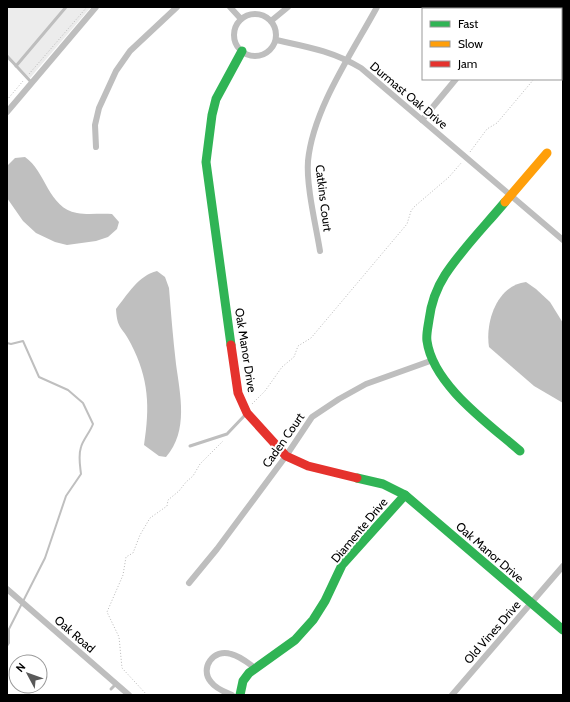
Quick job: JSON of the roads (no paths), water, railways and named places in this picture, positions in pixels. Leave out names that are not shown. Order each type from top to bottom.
[{"type":"street","points":[[7,112],[96,7]]},
{"type":"street","points":[[96,147],[95,125],[99,108],[116,72],[130,51],[177,7]]},
{"type":"street","points":[[230,7],[241,19]]},
{"type":"street","points":[[272,21],[288,7]]},
{"type":"street","name":"Catkins Court","points":[[320,251],[308,162],[316,121],[377,7]]},
{"type":"street","points":[[258,14],[263,15],[272,21],[275,28],[276,40],[270,50],[253,56],[242,51],[234,35],[241,19],[246,16],[258,14]]},
{"type":"street","name":"Durmast Oak Drive","points":[[276,40],[321,50],[348,60],[361,68],[511,196]]},
{"type":"street","name":"Oak Manor Drive","points":[[242,51],[216,99],[211,122],[206,162],[238,392],[246,410],[286,456],[308,466],[383,484],[405,495],[563,630]]},
{"type":"street","points":[[422,120],[455,80]]},
{"type":"street","points":[[520,451],[448,385],[433,360],[427,340],[430,308],[440,281],[547,153]]},
{"type":"street","points":[[511,196],[563,240]]},
{"type":"street","name":"Caden Court","points":[[189,583],[217,549],[286,456],[312,417],[339,399],[366,384],[433,360]]},
{"type":"street","name":"Diamente Drive","points":[[240,695],[243,681],[255,668],[295,640],[313,620],[325,601],[342,565],[405,495]]},
{"type":"street","name":"Old Vines Drive","points":[[452,695],[563,566]]},
{"type":"street","name":"Oak Road","points":[[7,590],[129,695]]},
{"type":"street","points":[[232,695],[214,686],[207,677],[207,667],[212,658],[223,653],[231,654],[255,668]]},
{"type":"lane","points":[[16,66],[66,7]]},
{"type":"lane","points":[[7,56],[32,83]]},
{"type":"lane","points":[[190,446],[227,434],[246,410]]},
{"type":"lane","points":[[111,689],[116,684]]},
{"type":"waterway","points":[[7,343],[11,344],[23,341],[39,377],[68,390],[83,403],[93,424],[80,450],[81,474],[66,496],[45,558],[9,629],[9,643],[7,646]]}]
